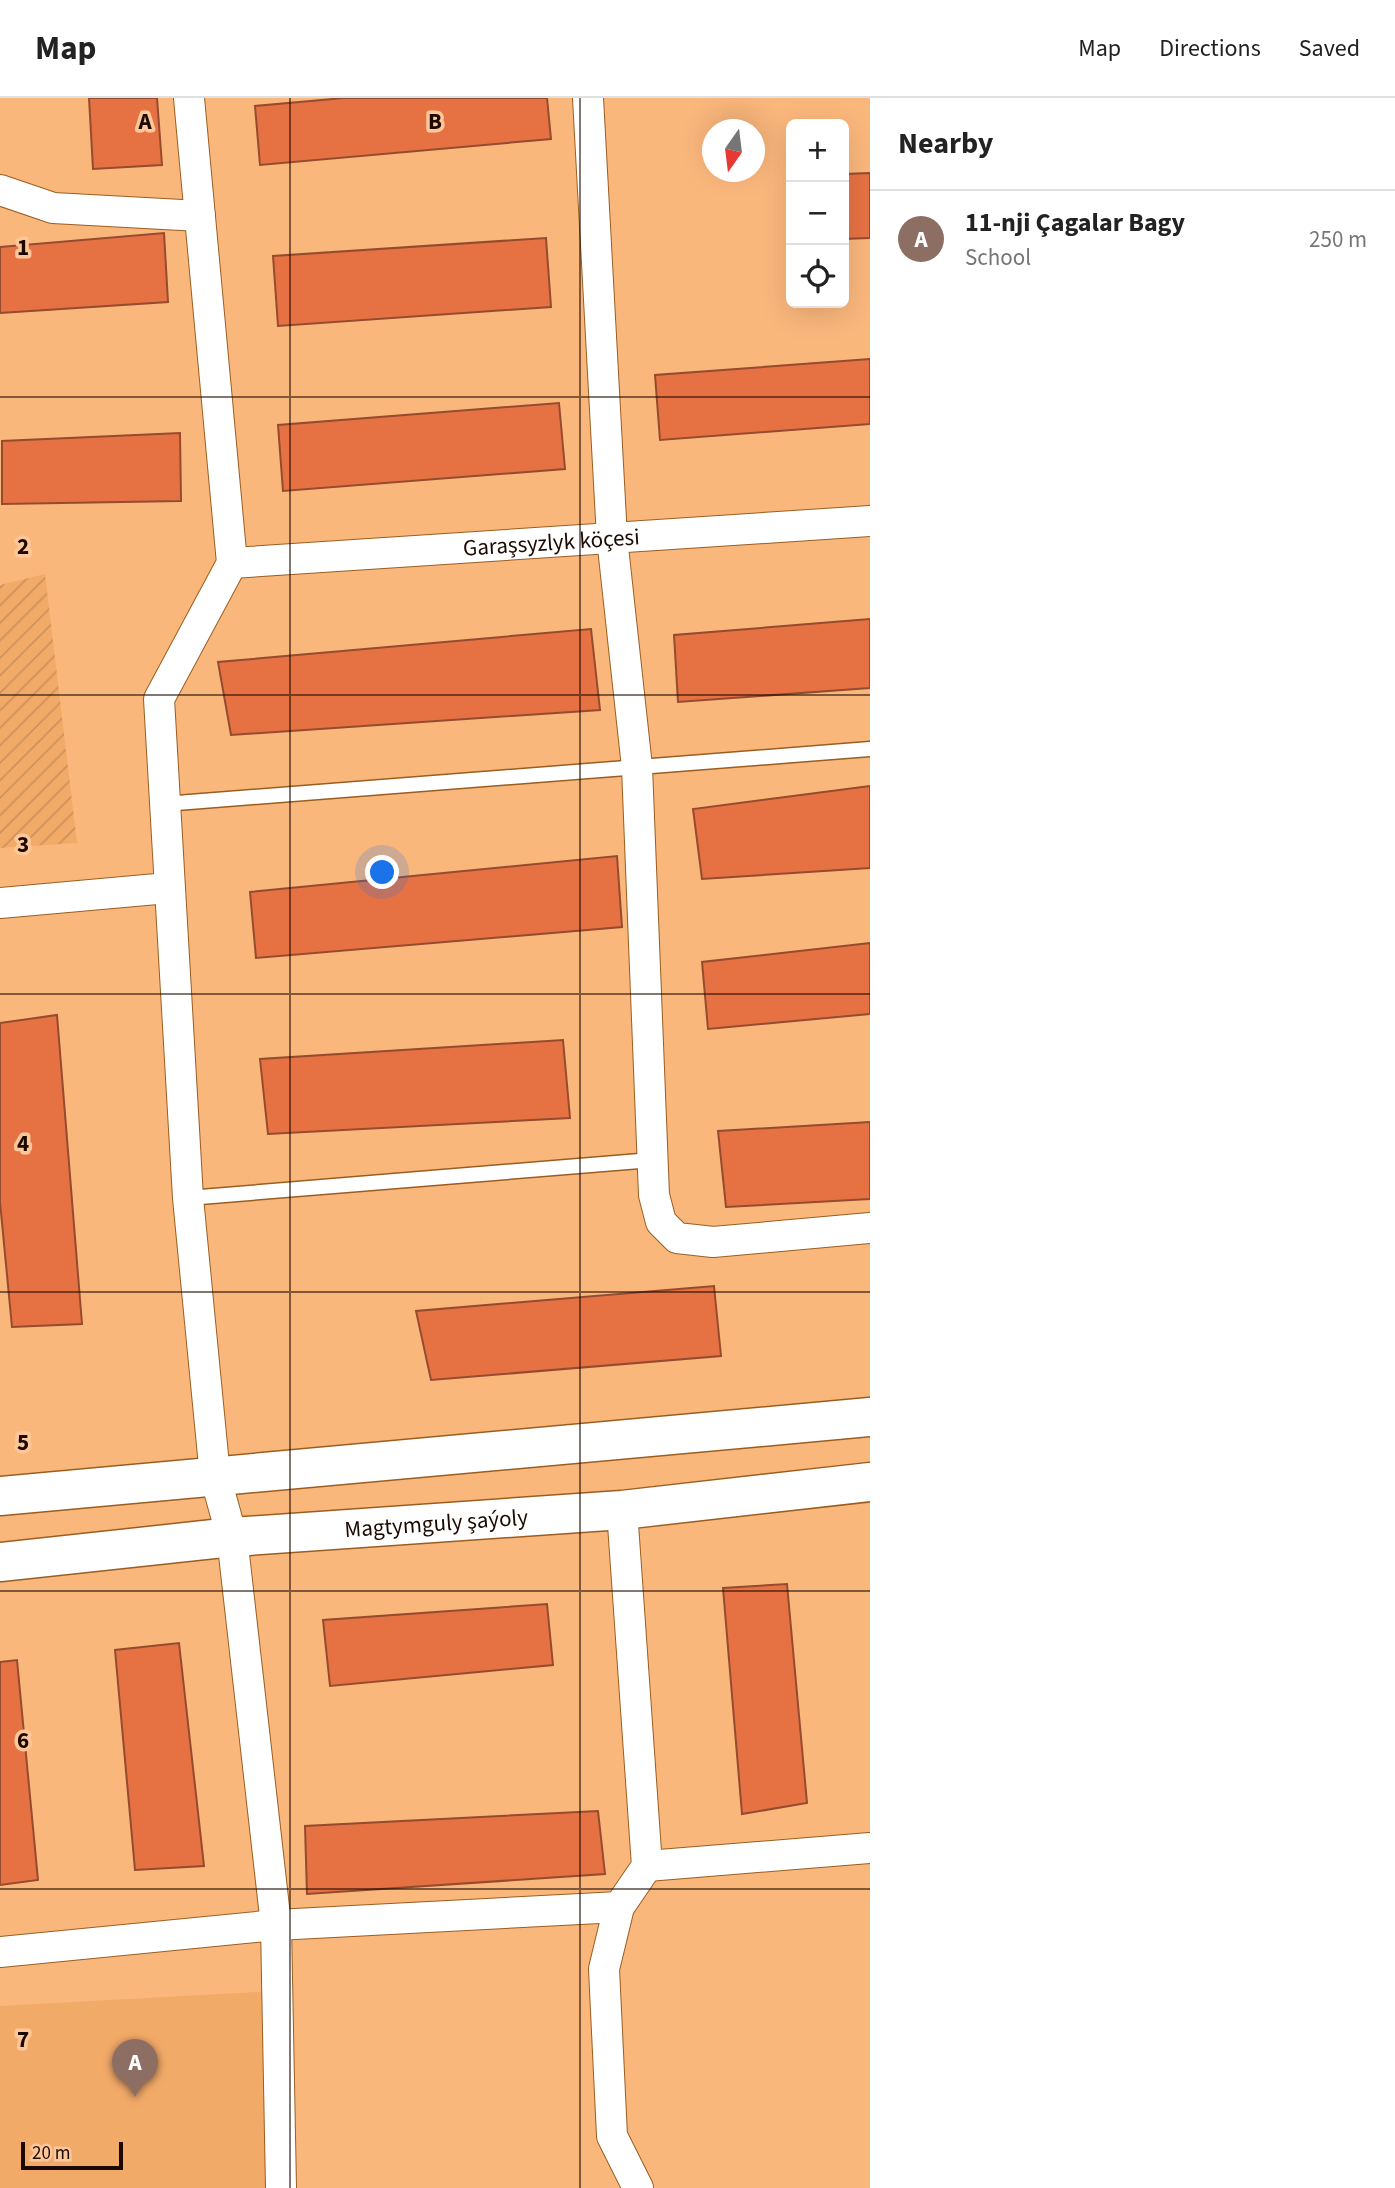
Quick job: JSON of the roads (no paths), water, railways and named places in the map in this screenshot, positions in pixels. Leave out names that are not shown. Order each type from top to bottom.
[{"type":"street","points":[[189,98],[232,563],[159,699],[188,1198],[215,1476],[232,1537],[275,1925],[281,2188]]},
{"type":"street","points":[[588,98],[612,538],[637,767],[654,1195],[662,1222],[677,1238],[713,1242],[870,1228]]},
{"type":"street","points":[[0,190],[53,208],[200,216]]},
{"type":"street","name":"Garaşsyzlyk köçesi","points":[[232,563],[870,521]]},
{"type":"street","points":[[0,903],[168,888]]},
{"type":"street","points":[[0,1496],[870,1418]]},
{"type":"street","name":"Magtymguly şaýoly","points":[[0,1562],[232,1537],[622,1510],[870,1482]]},
{"type":"street","points":[[622,1510],[648,1866],[619,1907],[604,1969],[612,2136],[638,2188]]},
{"type":"street","points":[[648,1866],[870,1848]]},
{"type":"street","points":[[0,1952],[275,1925],[619,1907]]},
{"type":"lane","points":[[164,804],[870,749]]},
{"type":"lane","points":[[188,1198],[652,1160]]},
{"type":"place","name":"11-nji Çagalar Bagy","points":[[135,2097]]}]
